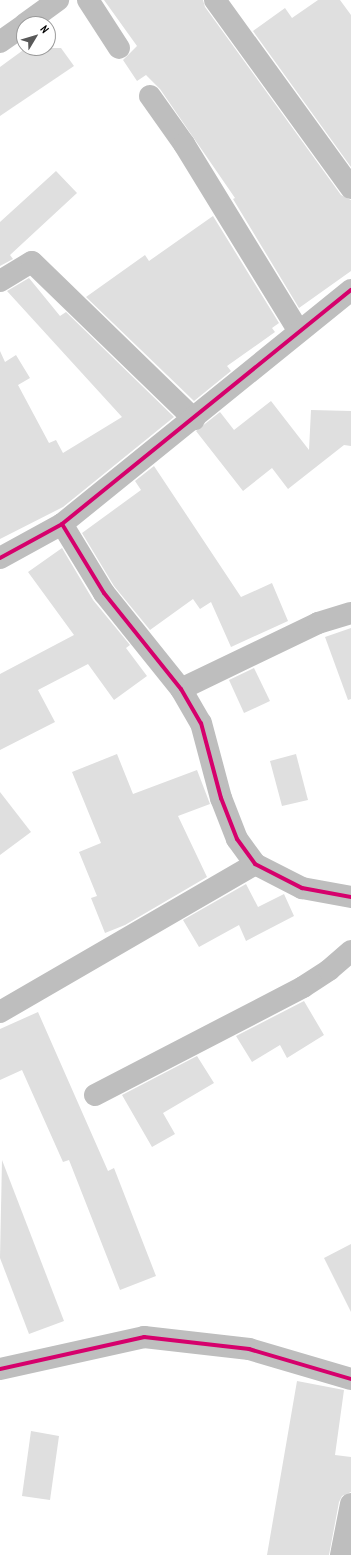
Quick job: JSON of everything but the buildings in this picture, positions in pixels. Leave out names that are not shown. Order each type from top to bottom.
[{"type":"street","points":[[35,16],[58,0]]},
{"type":"street","points":[[88,0],[118,48]]},
{"type":"street","points":[[215,0],[351,188]]},
{"type":"street","points":[[0,42],[16,30]]},
{"type":"street","points":[[150,96],[184,144],[299,332]]},
{"type":"street","points":[[0,282],[32,262],[194,419]]},
{"type":"street","points":[[0,558],[62,524],[194,419],[351,290]]},
{"type":"street","points":[[62,524],[104,593],[182,689],[201,723],[221,798],[237,838],[255,864],[302,888],[351,897]]},
{"type":"street","points":[[182,689],[318,623],[351,613]]},
{"type":"street","points":[[0,1012],[255,864]]},
{"type":"street","points":[[95,1095],[303,987],[329,970],[351,951]]},
{"type":"street","points":[[0,1368],[144,1337],[249,1349],[351,1379]]},
{"type":"street","points":[[341,1555],[351,1504]]},
{"type":"cycle path","points":[[0,558],[62,524],[351,290]]},
{"type":"cycle path","points":[[62,524],[104,593],[181,689],[201,723],[221,798],[237,839],[255,864],[302,888],[351,897]]},
{"type":"cycle path","points":[[0,1369],[144,1337],[249,1349],[351,1379]]}]
